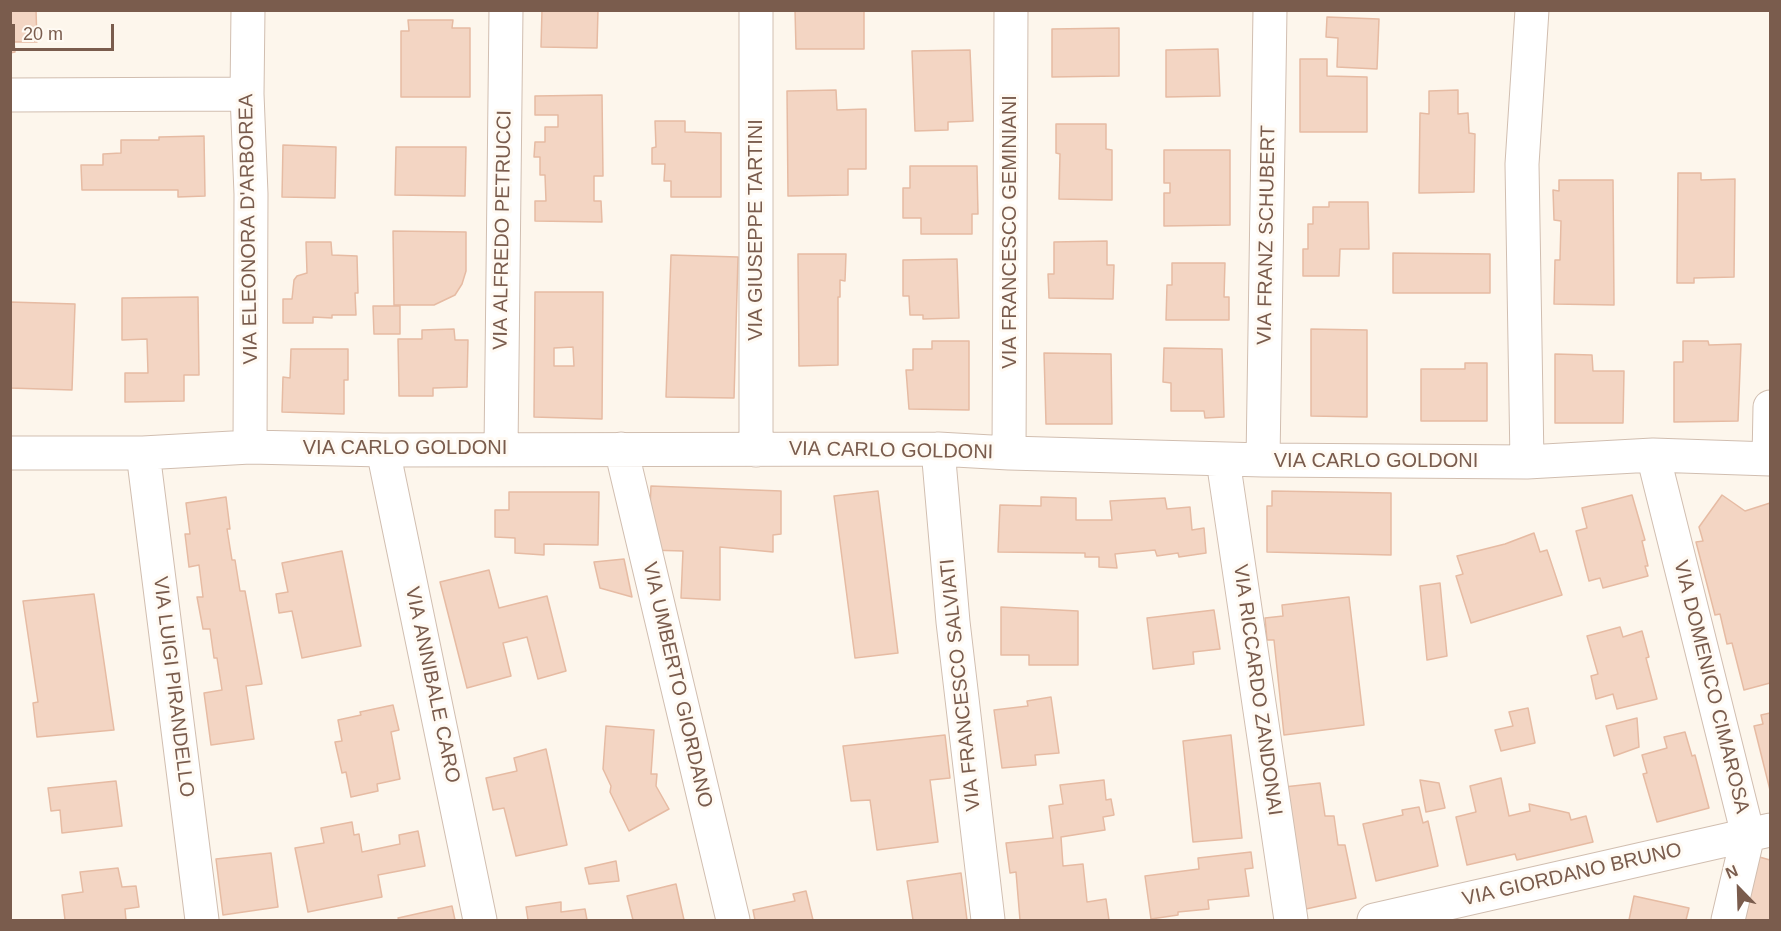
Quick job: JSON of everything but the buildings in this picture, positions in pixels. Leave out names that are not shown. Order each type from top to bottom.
[{"type":"street","name":"VIA ELEONORA D'ARBOREA","points":[[248,10],[247,94],[251,194],[250,447]]},
{"type":"street","name":"VIA ALFREDO PETRUCCI","points":[[501,449],[506,10]]},
{"type":"street","name":"VIA GIUSEPPE TARTINI","points":[[756,10],[756,450]]},
{"type":"street","name":"VIA FRANCESCO GEMINIANI","points":[[1009,453],[1011,10]]},
{"type":"street","name":"VIA FRANZ SCHUBERT","points":[[1263,460],[1270,10]]},
{"type":"street","points":[[1527,462],[1522,164],[1532,10]]},
{"type":"street","points":[[10,95],[247,94]]},
{"type":"street","points":[[1770,407],[1770,459]]},
{"type":"street","name":"VIA CARLO GOLDONI","points":[[10,453],[144,453],[250,447],[383,450],[938,449],[1223,460],[1527,462],[1653,455],[1770,459]]},
{"type":"street","name":"VIA UMBERTO GIORDANO","points":[[621,449],[733,921]]},
{"type":"street","name":"VIA FRANCESCO SALVIATI","points":[[938,449],[953,622],[988,921]]},
{"type":"street","name":"VIA ANNIBALE CARO","points":[[383,450],[480,921]]},
{"type":"street","name":"VIA LUIGI PIRANDELLO","points":[[144,453],[202,921]]},
{"type":"street","name":"VIA DOMENICO CIMAROSA","points":[[1653,455],[1759,833],[1728,921]]},
{"type":"street","name":"VIA RICCARDO ZANDONAI","points":[[1223,460],[1291,921]]},
{"type":"street","name":"VIA GIORDANO BRUNO","points":[[1374,921],[1759,833]]}]
